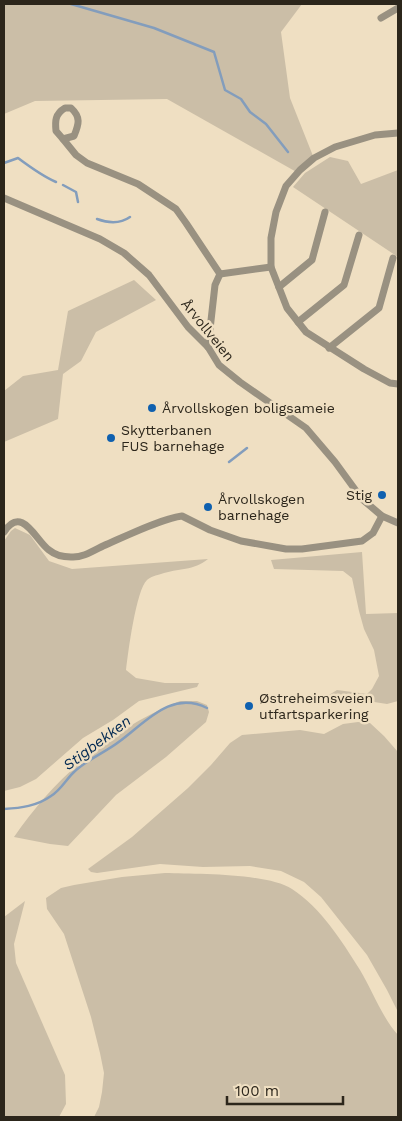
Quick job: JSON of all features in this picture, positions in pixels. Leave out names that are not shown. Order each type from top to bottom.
[{"type":"street","points":[[382,18],[398,8]]},
{"type":"street","points":[[63,139],[74,136],[78,128],[79,120],[77,113],[71,108],[65,108],[59,112],[55,119],[56,131],[76,155],[138,184],[176,210],[220,274]]},
{"type":"street","points":[[398,133],[375,134],[335,147],[314,158],[286,186],[276,212],[271,238],[271,267],[287,308],[306,332],[364,370],[390,383],[398,384]]},
{"type":"street","name":"Årvollveien","points":[[4,198],[100,239],[124,253],[149,275],[188,327],[208,348],[219,365],[228,374],[306,428],[335,462],[362,499],[382,516],[398,523]]},
{"type":"street","points":[[279,287],[312,260],[325,212]]},
{"type":"street","points":[[298,322],[344,285],[359,235]]},
{"type":"street","points":[[329,348],[379,308],[393,258]]},
{"type":"street","points":[[220,274],[271,267]]},
{"type":"street","points":[[208,348],[215,285],[220,274]]},
{"type":"street","points":[[4,532],[10,524],[23,523],[29,526],[49,550],[60,556],[73,558],[132,533],[182,516],[204,527],[241,541],[269,547],[302,549],[362,540],[373,533],[382,516]]},
{"type":"shaded area","points":[[4,4],[302,4],[281,32],[290,98],[313,156],[300,174],[167,99],[35,101],[4,114]]},
{"type":"shaded area","points":[[330,157],[348,161],[361,184],[398,170],[398,257],[293,187],[305,173]]},
{"type":"shaded area","points":[[134,280],[156,300],[96,332],[81,361],[63,374],[58,419],[4,442],[4,391],[23,376],[58,370],[68,311]]},
{"type":"shaded area","points":[[15,528],[30,535],[49,561],[72,569],[208,559],[197,566],[167,572],[147,580],[139,596],[136,608],[126,670],[136,678],[165,683],[199,683],[197,687],[139,701],[113,720],[83,738],[36,779],[20,787],[4,791],[4,541]]},
{"type":"shaded area","points":[[362,552],[366,614],[398,613],[398,701],[387,704],[329,695],[337,690],[367,694],[379,676],[374,650],[364,629],[352,578],[343,571],[274,569],[271,560]]},
{"type":"shaded area","points":[[180,701],[197,701],[207,705],[209,712],[206,722],[166,757],[116,795],[68,846],[14,837],[48,794],[87,757],[131,725]]},
{"type":"shaded area","points":[[370,723],[398,752],[398,1012],[367,955],[321,897],[304,882],[281,871],[250,866],[203,867],[160,864],[97,873],[91,872],[88,869],[132,837],[188,788],[230,743],[242,735],[300,730],[324,734],[343,724]]},
{"type":"shaded area","points":[[165,873],[231,875],[281,884],[303,897],[322,915],[360,970],[387,1021],[398,1035],[398,1117],[94,1117],[99,1107],[104,1073],[100,1053],[91,1017],[64,934],[47,909],[46,898],[61,888],[74,885],[122,877]]},
{"type":"shaded area","points":[[25,901],[14,944],[16,963],[65,1075],[66,1104],[59,1117],[4,1117],[4,917]]},
{"type":"waterway","points":[[71,4],[154,28],[214,52],[225,90],[241,99],[250,112],[266,124],[288,152]]},
{"type":"waterway","points":[[4,163],[18,158],[56,182]]},
{"type":"waterway","points":[[63,185],[76,192],[78,202]]},
{"type":"waterway","points":[[97,219],[114,222],[130,217]]},
{"type":"waterway","points":[[229,462],[247,448]]},
{"type":"waterway","name":"Stigbekken","points":[[4,809],[29,806],[46,799],[58,791],[80,767],[115,745],[149,717],[160,711],[182,703],[194,703],[207,708]]},
{"type":"place","name":"Årvollskogen boligsameie","points":[[152,408]]},
{"type":"place","name":"Skytterbanen FUS barnehage","points":[[111,438]]},
{"type":"place","name":"Stig","points":[[382,495]]},
{"type":"place","name":"Årvollskogen barnehage","points":[[208,507]]},
{"type":"place","name":"Østreheimsveien utfartsparkering","points":[[249,706]]}]
